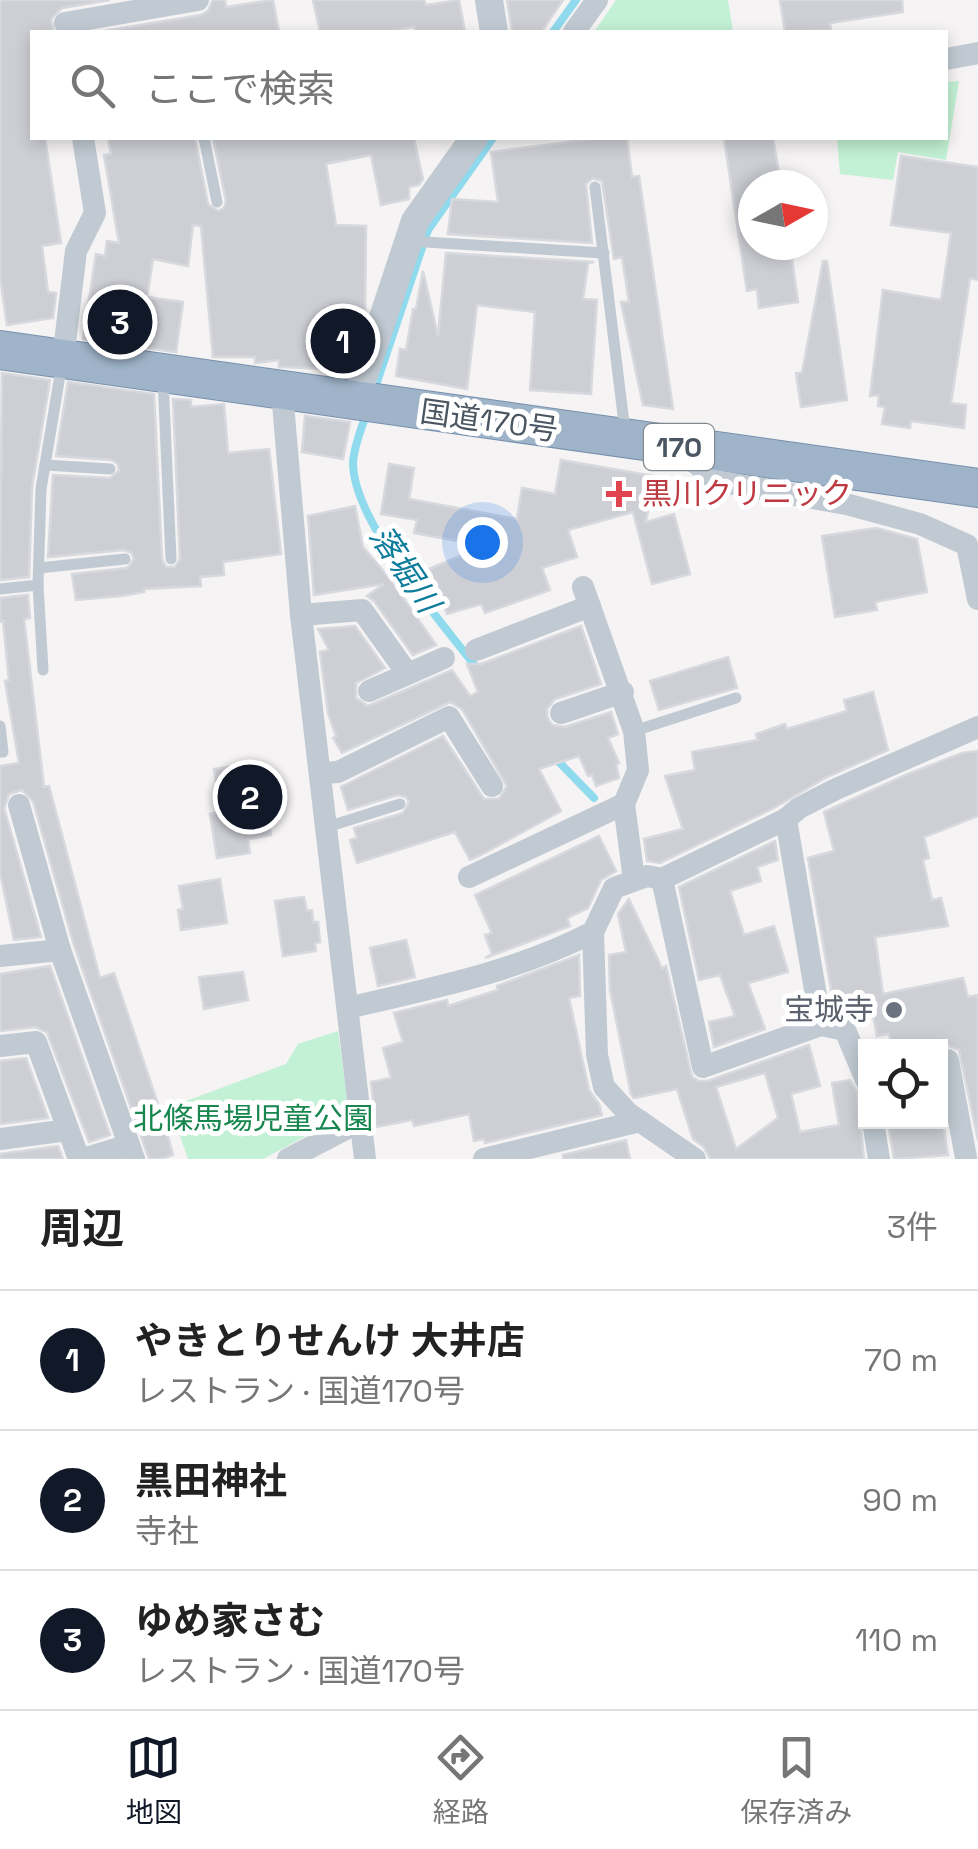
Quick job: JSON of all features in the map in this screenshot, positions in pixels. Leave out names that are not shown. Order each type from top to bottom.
[{"type":"highway","name":"国道170号","points":[[0,350],[978,488]]},
{"type":"street","points":[[63,18],[198,0]]},
{"type":"street","points":[[489,0],[494,30]]},
{"type":"street","points":[[575,30],[597,0]]},
{"type":"street","points":[[948,58],[978,53]]},
{"type":"street","points":[[62,359],[76,251],[95,212],[84,140]]},
{"type":"street","points":[[366,404],[414,241],[415,221],[473,140]]},
{"type":"street","points":[[282,392],[301,616],[365,1159]]},
{"type":"street","points":[[676,447],[717,481],[846,504],[972,543],[978,599]]},
{"type":"street","points":[[476,650],[586,596],[634,731],[638,770],[624,804],[634,880]]},
{"type":"street","points":[[301,616],[362,610],[407,673]]},
{"type":"street","points":[[370,692],[444,658]]},
{"type":"street","points":[[561,713],[623,692]]},
{"type":"street","points":[[321,773],[338,772],[449,717],[492,786]]},
{"type":"street","points":[[695,1159],[628,1113],[604,1087],[598,1056],[593,932],[614,888],[647,876],[662,879],[786,819],[834,790],[978,728]]},
{"type":"street","points":[[469,876],[624,804]]},
{"type":"street","points":[[0,1046],[36,1042],[81,1159],[131,1152],[60,950],[19,805]]},
{"type":"street","points":[[786,819],[821,1025]]},
{"type":"street","points":[[662,879],[703,1067],[821,1025],[845,1030],[858,1060]]},
{"type":"street","points":[[348,1008],[498,972],[593,932]]},
{"type":"street","points":[[0,956],[60,950]]},
{"type":"street","points":[[948,1060],[966,1158]]},
{"type":"street","points":[[288,1159],[361,1120]]},
{"type":"street","points":[[484,1159],[640,1121]]},
{"type":"street","points":[[873,1129],[879,1159]]},
{"type":"street","points":[[0,1139],[68,1130]]},
{"type":"street","points":[[958,1159],[978,1156]]},
{"type":"lane","points":[[204,140],[217,202]]},
{"type":"lane","points":[[595,187],[626,440]]},
{"type":"lane","points":[[414,241],[604,253]]},
{"type":"lane","points":[[43,670],[38,586],[45,465],[62,359]]},
{"type":"lane","points":[[163,372],[171,558]]},
{"type":"lane","points":[[45,465],[110,469]]},
{"type":"lane","points":[[39,568],[126,558]]},
{"type":"lane","points":[[0,589],[38,586]]},
{"type":"lane","points":[[634,731],[736,698]]},
{"type":"lane","points":[[0,726],[0,752]]},
{"type":"lane","points":[[327,828],[400,804]]},
{"type":"green space","points":[[616,0],[728,0],[733,30],[595,30]]},
{"type":"green space","points":[[959,81],[946,160],[898,152],[893,180],[840,174],[837,140],[948,140],[948,82]]},
{"type":"green space","name":"北條馬場児童公園","points":[[338,1031],[349,1113],[263,1159],[188,1159],[170,1107],[286,1064],[298,1044]]},
{"type":"building","points":[[0,0],[110,0],[62,8],[51,19],[54,30],[30,30],[30,140],[45,140],[61,243],[42,246],[48,292],[56,293],[53,318],[7,325],[0,277]]},
{"type":"building","points":[[213,0],[225,0],[226,7],[273,0],[279,30],[110,30],[201,15]]},
{"type":"building","points":[[313,0],[424,0],[426,5],[459,0],[465,30],[414,27],[320,30]]},
{"type":"building","points":[[507,0],[563,0],[543,30],[512,30]]},
{"type":"building","points":[[780,0],[902,0],[903,12],[830,23],[831,30],[785,30]]},
{"type":"building","points":[[108,140],[195,140],[208,204],[218,211],[226,201],[213,140],[414,140],[423,179],[419,185],[409,187],[409,199],[381,205],[371,155],[326,164],[336,225],[366,226],[365,317],[347,370],[279,367],[279,360],[255,363],[255,357],[213,357],[201,226],[193,225],[188,266],[153,259],[147,297],[183,302],[176,352],[83,339],[96,254],[105,256],[107,241],[119,243],[104,155],[111,154]]},
{"type":"building","points":[[584,140],[627,140],[632,177],[639,176],[673,409],[643,405],[621,302],[629,302],[622,257],[614,259],[602,181],[593,178],[586,184],[592,243],[448,234],[452,199],[498,202],[491,152]]},
{"type":"building","points":[[724,140],[773,140],[778,170],[738,170],[738,231]]},
{"type":"building","points":[[901,156],[978,167],[978,280],[970,278],[951,403],[966,405],[964,428],[911,421],[910,428],[882,424],[885,407],[878,406],[879,395],[870,396],[883,290],[941,300],[951,233],[891,225]]},
{"type":"building","points":[[446,253],[594,262],[588,263],[583,299],[597,300],[591,394],[530,390],[535,312],[477,305],[467,389],[396,376],[400,349],[406,350],[423,271],[438,336]]},
{"type":"building","points":[[742,260],[792,260],[798,302],[759,308],[757,289],[747,291]]},
{"type":"building","points":[[823,261],[827,261],[847,400],[801,407],[796,373],[802,373]]},
{"type":"building","points":[[2,373],[50,380],[32,487],[29,577],[0,580]]},
{"type":"building","points":[[68,382],[154,394],[162,559],[166,567],[175,567],[180,559],[173,399],[191,400],[191,407],[224,404],[228,453],[269,449],[281,554],[223,562],[224,575],[200,577],[201,586],[144,589],[121,596],[76,600],[72,574],[127,568],[134,559],[132,553],[124,550],[48,557],[53,475],[110,478],[119,471],[112,460],[56,456]]},
{"type":"building","points":[[305,416],[350,422],[343,459],[302,452]]},
{"type":"building","points":[[561,460],[654,476],[646,522],[674,514],[690,574],[652,584],[633,512],[568,530],[577,557],[542,568],[550,590],[485,613],[481,604],[447,614],[429,569],[484,546],[414,533],[417,520],[381,514],[389,464],[414,468],[409,499],[517,519],[522,488],[555,494]]},
{"type":"building","points":[[355,506],[363,547],[436,645],[413,655],[367,596],[384,584],[314,595],[308,516]]},
{"type":"building","points":[[876,528],[917,539],[927,592],[875,602],[877,610],[835,617],[822,536]]},
{"type":"building","points":[[28,595],[30,618],[24,619],[44,787],[49,786],[100,978],[114,973],[165,1125],[173,1155],[160,1159],[149,1159],[74,945],[33,801],[22,790],[9,794],[4,808],[41,937],[14,940],[0,872],[0,766],[19,763],[5,681],[9,680],[0,598]]},
{"type":"building","points":[[355,626],[385,668],[356,683],[356,698],[368,706],[452,670],[470,696],[478,692],[467,664],[481,664],[581,626],[601,684],[555,699],[547,709],[547,717],[552,725],[565,727],[611,712],[618,734],[608,738],[619,763],[619,778],[596,786],[579,756],[539,769],[561,811],[479,856],[470,860],[455,832],[357,863],[350,840],[357,838],[354,828],[403,813],[409,802],[398,795],[348,810],[341,787],[443,736],[484,799],[499,799],[507,786],[462,709],[450,702],[342,753],[333,738],[336,736],[328,713],[320,652],[329,650],[318,629]]},
{"type":"building","points":[[728,657],[737,688],[659,710],[650,681]]},
{"type":"building","points":[[873,692],[888,750],[660,863],[647,861],[644,839],[683,829],[665,776],[695,770],[692,752],[758,740],[756,734],[785,724],[787,729],[847,711],[844,700]]},
{"type":"building","points":[[978,751],[978,816],[924,837],[929,858],[923,860],[932,900],[941,898],[948,926],[875,937],[883,994],[963,978],[968,997],[978,995],[978,1140],[959,1050],[948,1045],[948,1039],[877,1036],[872,1010],[848,1015],[835,1012],[808,858],[834,851],[824,812],[962,753]]},
{"type":"building","points":[[253,763],[260,808],[267,807],[271,835],[248,839],[250,853],[217,858],[210,814],[221,812],[214,769]]},
{"type":"building","points":[[599,836],[616,871],[601,880],[588,908],[567,918],[570,926],[485,958],[492,954],[485,935],[492,933],[475,895]]},
{"type":"building","points":[[775,841],[778,860],[757,867],[761,881],[730,891],[744,935],[774,926],[788,972],[748,983],[765,1029],[714,1047],[709,1022],[735,1016],[720,975],[699,980],[679,887]]},
{"type":"building","points":[[220,879],[227,923],[181,930],[179,886]]},
{"type":"building","points":[[304,897],[307,911],[312,910],[313,922],[318,922],[320,942],[315,943],[316,951],[283,956],[275,901]]},
{"type":"building","points":[[629,899],[662,968],[666,966],[692,1077],[708,1081],[809,1045],[820,1086],[791,1094],[800,1132],[839,1125],[832,1083],[850,1080],[857,1092],[864,1159],[710,1159],[704,1147],[693,1139],[677,1089],[634,1098],[610,990],[609,955],[626,952],[618,914]],"holes":[[[765,1073],[778,1118],[736,1149],[716,1087]]]},
{"type":"building","points":[[406,940],[415,977],[378,986],[370,948]]},
{"type":"building","points":[[579,955],[580,996],[569,998],[589,1090],[602,1115],[485,1143],[484,1139],[474,1141],[469,1114],[414,1126],[412,1120],[376,1127],[371,1082],[391,1078],[383,1048],[403,1042],[394,1013],[447,1000],[448,1006],[498,990],[497,986]]},
{"type":"building","points":[[50,966],[110,1135],[89,1142],[47,1032],[35,1027],[0,1031],[0,974]]},
{"type":"building","points":[[243,972],[248,1000],[204,1009],[199,977]]},
{"type":"building","points":[[26,1058],[48,1118],[0,1124],[0,1061]]},
{"type":"building","points":[[889,1129],[944,1129],[948,1155],[894,1159]]},
{"type":"building","points":[[626,1140],[630,1159],[563,1159],[563,1155]]},
{"type":"building","points":[[58,1146],[63,1159],[0,1159],[0,1154]]},
{"type":"waterway","name":"落堀川","points":[[554,30],[576,0]]},
{"type":"waterway","name":"落堀川","points":[[373,394],[428,230],[492,140]]},
{"type":"waterway","name":"落堀川","points":[[367,412],[353,464],[368,515],[403,572],[480,672]]},
{"type":"waterway","name":"落堀川","points":[[555,758],[594,798]]},
{"type":"place","name":"ゆめ家さむ","points":[[120,322]]},
{"type":"place","name":"やきとりせんけ 大井店","points":[[343,341]]},
{"type":"place","name":"黒川クリニック","points":[[619,494]]},
{"type":"place","name":"黒田神社","points":[[250,797]]},
{"type":"place","name":"宝城寺","points":[[894,1010]]}]
